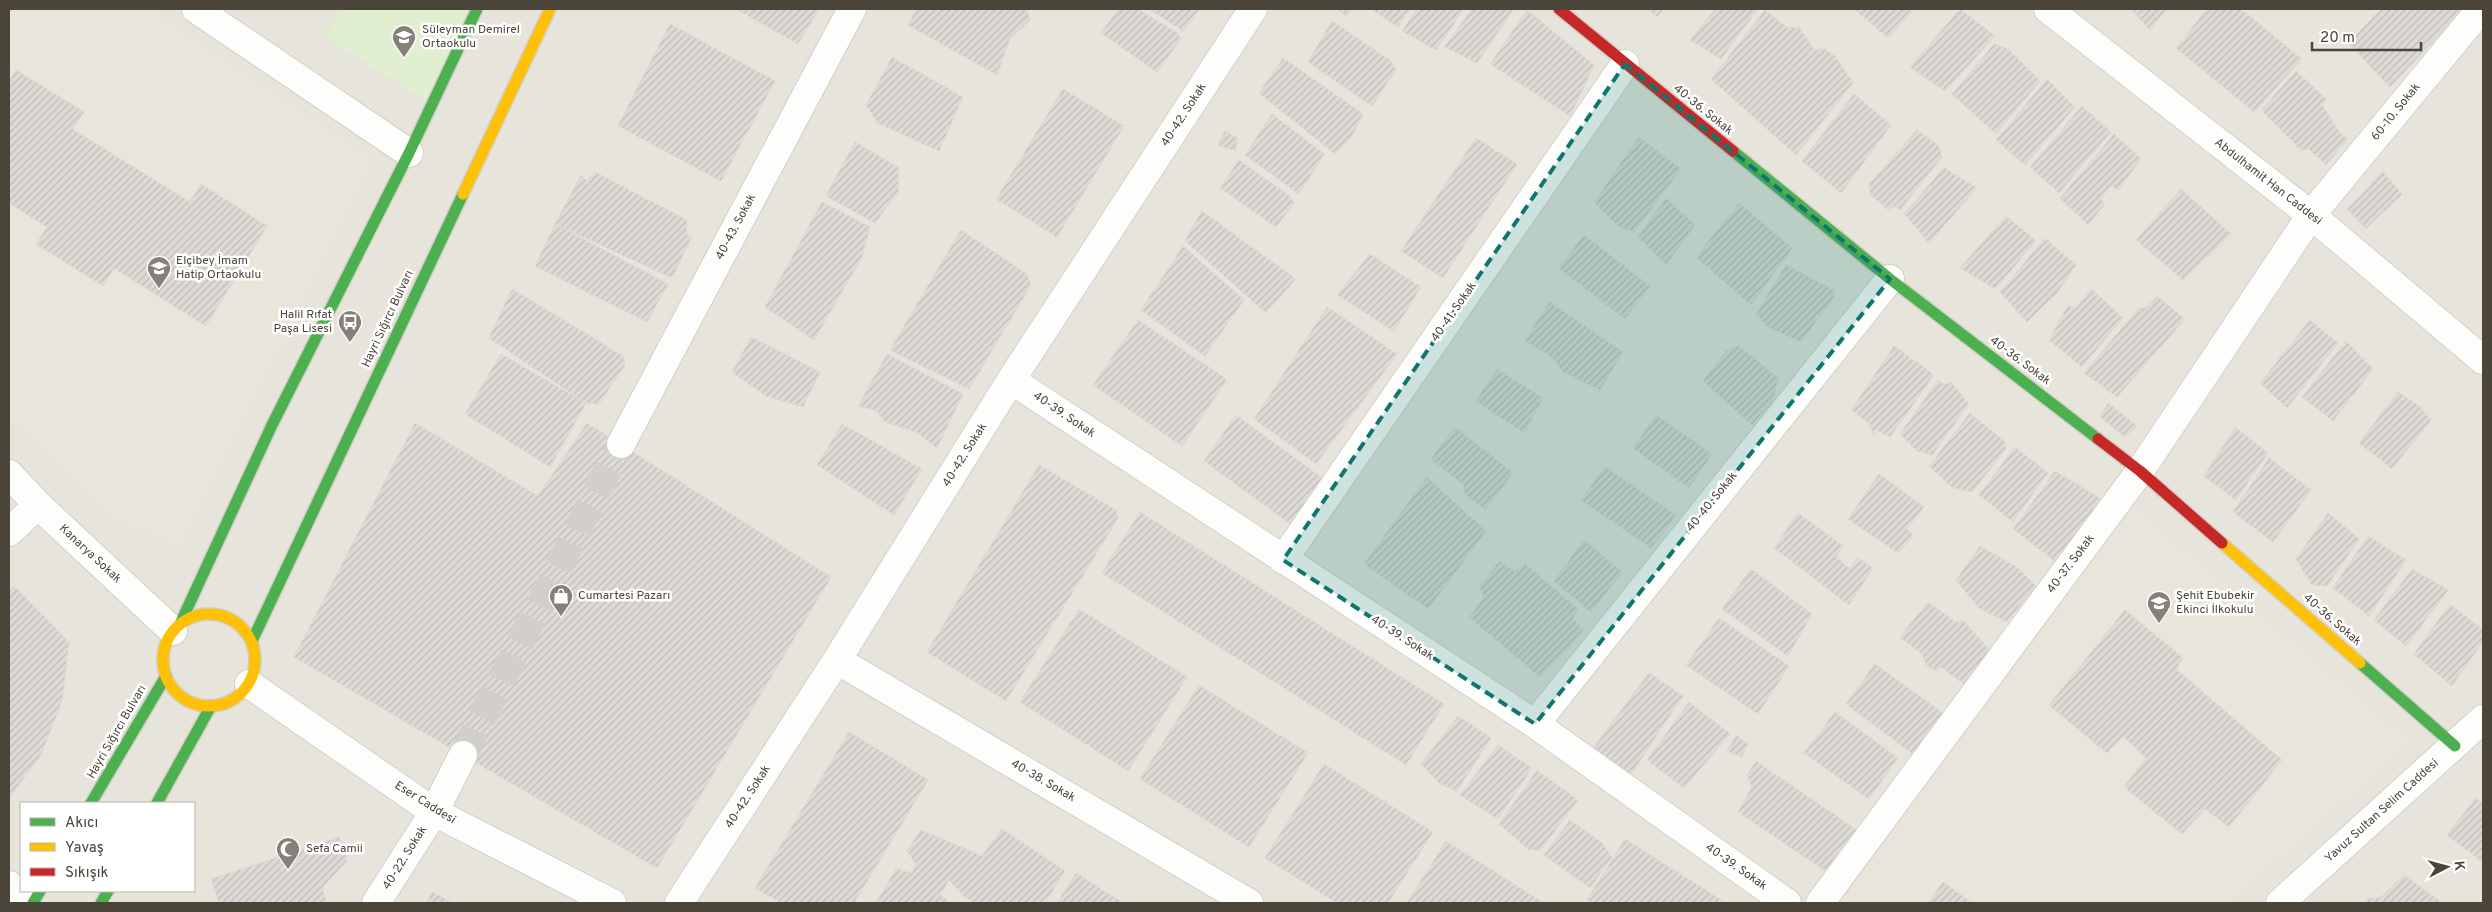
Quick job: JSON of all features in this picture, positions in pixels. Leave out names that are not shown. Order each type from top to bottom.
[{"type":"street","points":[[196,9],[410,152]]},
{"type":"street","points":[[176,628],[198,615],[219,614],[238,624],[252,641],[256,658],[250,684],[232,700],[211,706],[190,702],[180,696],[166,676],[163,656],[167,641],[176,628],[272,424],[410,152],[477,9]]},
{"type":"street","name":"Hayri Sığırcı Bulvarı","points":[[252,641],[550,9]]},
{"type":"street","name":"40-43. Sokak","points":[[621,444],[852,9]]},
{"type":"street","name":"40-42. Sokak","points":[[680,903],[837,660],[1011,380],[1254,9]]},
{"type":"street","name":"40-36. Sokak","points":[[1558,9],[1890,279],[2140,471],[2455,746]]},
{"type":"street","name":"Abdulhamit Han Caddesi","points":[[2048,9],[2311,215],[2483,360]]},
{"type":"street","name":"60-10. Sokak","points":[[2311,215],[2481,9]]},
{"type":"street","name":"40-41. Sokak","points":[[1283,560],[1624,64]]},
{"type":"street","name":"40-37. Sokak","points":[[1820,903],[2140,471],[2311,215]]},
{"type":"street","name":"40-40. Sokak","points":[[1535,724],[1890,279]]},
{"type":"street","name":"40-39. Sokak","points":[[1011,380],[1535,724],[1787,903]]},
{"type":"street","name":"Kanarya Sokak","points":[[9,474],[38,505],[176,628]]},
{"type":"street","points":[[9,532],[38,505]]},
{"type":"street","name":"40-38. Sokak","points":[[837,660],[1249,903]]},
{"type":"street","name":"Hayri Sığırcı Bulvarı","points":[[92,802],[166,676]]},
{"type":"street","name":"Eser Caddesi","points":[[250,684],[434,812],[612,903]]},
{"type":"street","points":[[158,802],[211,706]]},
{"type":"street","name":"Yavuz Sultan Selim Caddesi","points":[[2280,903],[2455,746],[2481,726]]},
{"type":"street","name":"40-22. Sokak","points":[[376,903],[434,812],[463,755]]},
{"type":"street","points":[[9,885],[25,903]]},
{"type":"street","points":[[33,903],[39,892]]},
{"type":"street","points":[[101,903],[107,892]]},
{"type":"highlighted area","points":[[1625,64],[1890,279],[1535,724],[1283,560]]},
{"type":"shaded area","points":[[9,9],[2483,9],[2483,903],[9,903]]},
{"type":"shaded area","name":"Elçibey İmam Hatip Ortaokulu","points":[[9,9],[149,9],[375,159],[180,545],[116,521],[9,419]]},
{"type":"shaded area","name":"Şehit Ebubekir Ekinci İlkokulu","points":[[2133,506],[2412,743],[2228,903],[1839,903]]},
{"type":"green space","name":"Süleyman Demirel Ortaokulu","points":[[344,9],[475,9],[432,104],[324,37]]},
{"type":"building","points":[[736,9],[819,9],[798,44]]},
{"type":"building","points":[[916,9],[1023,9],[1028,11],[1030,20],[1010,39],[997,75],[908,25]]},
{"type":"building","points":[[1118,9],[1138,9],[1177,33],[1181,39],[1157,72],[1101,33]]},
{"type":"building","points":[[1149,9],[1200,9],[1183,31]]},
{"type":"building","points":[[1336,9],[1353,9],[1346,16]]},
{"type":"building","points":[[1371,9],[1410,9],[1398,27]]},
{"type":"building","points":[[1417,9],[1464,9],[1436,50],[1402,31]]},
{"type":"building","points":[[1472,9],[1514,9],[1477,63],[1444,47]]},
{"type":"building","points":[[1647,9],[1664,9],[1657,17]]},
{"type":"building","points":[[1715,9],[1758,9],[1721,59],[1690,40]]},
{"type":"building","points":[[1854,9],[1915,9],[1888,38]]},
{"type":"building","points":[[1960,9],[1995,36],[1945,91],[1910,67]]},
{"type":"building","points":[[2131,9],[2167,9],[2150,30]]},
{"type":"building","points":[[2207,9],[2241,9],[2302,59],[2254,112],[2176,48]]},
{"type":"building","points":[[2381,9],[2460,9],[2461,12],[2390,87],[2348,43]]},
{"type":"building","points":[[1527,10],[1594,65],[1570,116],[1490,64]]},
{"type":"building","points":[[1765,10],[1788,28],[1799,27],[1814,50],[1824,49],[1835,56],[1853,83],[1796,155],[1711,79]]},
{"type":"building","points":[[1332,21],[1391,61],[1396,70],[1372,106],[1308,62]]},
{"type":"building","points":[[670,24],[775,81],[721,181],[618,126]]},
{"type":"building","points":[[1994,44],[2009,50],[2040,81],[1996,134],[1952,94]]},
{"type":"building","points":[[892,57],[963,97],[939,151],[878,123],[866,105]]},
{"type":"building","points":[[1283,58],[1363,114],[1351,138],[1335,154],[1259,93]]},
{"type":"building","points":[[16,70],[84,112],[72,129],[190,202],[201,184],[267,226],[206,326],[114,268],[103,286],[36,244],[47,227],[9,203],[9,82]]},
{"type":"building","points":[[2296,71],[2326,99],[2322,105],[2340,133],[2348,139],[2326,165],[2309,149],[2301,150],[2261,110]]},
{"type":"building","points":[[2047,79],[2075,107],[2025,165],[1996,140]]},
{"type":"building","points":[[1063,89],[1124,126],[1057,237],[996,199]]},
{"type":"building","points":[[1854,94],[1891,125],[1841,193],[1802,161]]},
{"type":"building","points":[[2082,106],[2111,132],[2059,193],[2030,167]]},
{"type":"building","points":[[1272,114],[1324,154],[1299,194],[1245,155]]},
{"type":"building","points":[[1917,130],[1939,146],[1942,157],[1900,210],[1894,206],[1888,210],[1870,194],[1869,184]]},
{"type":"building","points":[[1225,131],[1237,138],[1236,151],[1218,145]]},
{"type":"building","points":[[2114,134],[2141,159],[2118,190],[2111,186],[2100,199],[2105,204],[2088,225],[2060,198]]},
{"type":"building","points":[[1639,137],[1681,169],[1634,232],[1619,227],[1594,202]]},
{"type":"building","points":[[1476,138],[1517,164],[1443,278],[1401,251]]},
{"type":"building","points":[[855,142],[899,168],[898,192],[875,223],[826,196]]},
{"type":"building","points":[[1239,160],[1290,196],[1294,203],[1276,227],[1220,188]]},
{"type":"building","points":[[1944,168],[1977,188],[1929,243],[1904,214]]},
{"type":"building","points":[[595,172],[687,220],[686,234],[692,236],[672,278],[555,224],[581,175],[587,181]]},
{"type":"building","points":[[2383,172],[2402,194],[2366,229],[2347,209]]},
{"type":"building","points":[[2181,189],[2231,234],[2183,280],[2136,240]]},
{"type":"building","points":[[1666,198],[1695,225],[1666,265],[1638,237]]},
{"type":"building","points":[[822,202],[870,227],[862,257],[814,340],[765,307]]},
{"type":"building","points":[[1739,203],[1792,248],[1751,305],[1696,257]]},
{"type":"building","points":[[1202,211],[1296,279],[1266,313],[1185,241]]},
{"type":"building","points":[[2006,216],[2036,241],[1995,289],[1960,268]]},
{"type":"building","points":[[555,224],[668,284],[647,322],[535,266]]},
{"type":"building","points":[[961,230],[1027,274],[1031,285],[969,389],[890,350]]},
{"type":"building","points":[[1584,235],[1650,286],[1625,319],[1559,268]]},
{"type":"building","points":[[2045,238],[2076,265],[2057,293],[2027,322],[2000,292]]},
{"type":"building","points":[[1183,246],[1244,300],[1205,356],[1141,310]]},
{"type":"building","points":[[1370,254],[1421,287],[1394,331],[1337,295]]},
{"type":"building","points":[[1786,265],[1834,290],[1834,297],[1801,342],[1768,327],[1756,314]]},
{"type":"building","points":[[512,289],[623,356],[625,365],[599,404],[586,403],[489,338]]},
{"type":"building","points":[[2091,289],[2123,318],[2082,367],[2049,340],[2068,305],[2075,308]]},
{"type":"building","points":[[2157,296],[2185,319],[2117,397],[2084,373],[2139,308],[2146,308]]},
{"type":"building","points":[[1549,302],[1623,352],[1600,390],[1562,371],[1553,358],[1525,340]]},
{"type":"building","points":[[1327,307],[1397,354],[1316,464],[1254,419]]},
{"type":"building","points":[[1138,320],[1222,376],[1226,381],[1182,446],[1093,385]]},
{"type":"building","points":[[2310,320],[2338,343],[2287,408],[2260,383]]},
{"type":"building","points":[[751,337],[820,372],[803,407],[766,396],[732,372]]},
{"type":"building","points":[[2346,341],[2373,369],[2333,421],[2302,397]]},
{"type":"building","points":[[1739,346],[1778,378],[1773,401],[1752,425],[1703,381],[1726,351]]},
{"type":"building","points":[[1894,346],[1934,375],[1890,437],[1877,430],[1874,436],[1869,423],[1851,410]]},
{"type":"building","points":[[501,354],[586,403],[550,467],[465,414]]},
{"type":"building","points":[[887,354],[963,394],[937,448],[916,432],[885,422],[877,411],[858,406]]},
{"type":"building","points":[[1497,369],[1543,398],[1524,433],[1476,401]]},
{"type":"building","points":[[1938,380],[1945,385],[1951,382],[1969,404],[1932,455],[1917,451],[1900,434]]},
{"type":"building","points":[[2398,392],[2419,406],[2431,420],[2392,469],[2359,443]]},
{"type":"building","points":[[2108,403],[2137,426],[2125,437],[2100,417]]},
{"type":"building","points":[[1970,413],[2004,441],[2006,449],[1972,492],[1953,488],[1929,466]]},
{"type":"building","points":[[1236,415],[1325,480],[1293,526],[1204,461]]},
{"type":"building","points":[[1656,415],[1712,454],[1689,488],[1633,448]]},
{"type":"building","name":"Cumartesi Pazarı","points":[[415,423],[538,496],[587,423],[831,577],[657,868],[294,657]]},
{"type":"building","points":[[842,424],[922,469],[894,515],[817,465]]},
{"type":"building","points":[[1455,427],[1513,473],[1485,510],[1465,494],[1464,485],[1431,459]]},
{"type":"building","points":[[2235,427],[2268,453],[2236,500],[2204,476]]},
{"type":"building","points":[[2015,447],[2048,473],[2013,522],[1979,495]]},
{"type":"building","points":[[2269,458],[2311,490],[2273,542],[2233,512]]},
{"type":"building","points":[[1039,465],[1116,510],[1118,518],[1006,701],[927,652]]},
{"type":"building","points":[[1605,467],[1676,515],[1651,548],[1581,500]]},
{"type":"building","points":[[2055,471],[2101,499],[2104,504],[2060,565],[2013,529]]},
{"type":"building","points":[[1879,474],[1924,507],[1907,529],[1913,536],[1898,553],[1848,519]]},
{"type":"building","points":[[1427,477],[1486,531],[1428,609],[1364,564]]},
{"type":"building","points":[[1140,512],[1444,704],[1406,765],[1102,573]]},
{"type":"building","points":[[1798,513],[1843,546],[1836,557],[1849,568],[1858,558],[1873,568],[1849,605],[1774,548]]},
{"type":"building","points":[[2328,513],[2359,539],[2327,586],[2312,585],[2296,559]]},
{"type":"building","points":[[2368,536],[2406,560],[2369,616],[2333,588]]},
{"type":"building","points":[[1584,540],[1622,572],[1591,612],[1554,581]]},
{"type":"building","points":[[1980,546],[2018,568],[2036,586],[2007,622],[1979,608],[1956,580]]},
{"type":"building","points":[[1500,561],[1515,572],[1525,564],[1578,609],[1573,618],[1583,630],[1569,648],[1540,677],[1469,617],[1484,598],[1480,585]]},
{"type":"building","points":[[1751,569],[1812,614],[1788,656],[1722,609]]},
{"type":"building","points":[[2412,569],[2448,590],[2406,646],[2374,620]]},
{"type":"building","points":[[14,586],[69,642],[62,701],[40,757],[9,798],[9,591]]},
{"type":"building","points":[[1928,602],[1955,622],[1964,621],[1992,653],[1965,685],[1941,667],[1936,671],[1926,665],[1922,654],[1900,637]]},
{"type":"building","points":[[2450,604],[2483,630],[2483,641],[2452,686],[2414,654]]},
{"type":"building","points":[[1079,609],[1187,677],[1128,771],[1020,702]]},
{"type":"building","points":[[2125,610],[2183,658],[2176,669],[2282,760],[2229,827],[2205,809],[2182,834],[2124,787],[2146,758],[2123,736],[2107,753],[2049,705]]},
{"type":"building","points":[[1719,618],[1789,666],[1758,714],[1686,665]]},
{"type":"building","points":[[1875,664],[1944,714],[1914,755],[1846,704]]},
{"type":"building","points":[[1649,673],[1683,696],[1628,779],[1591,751]]},
{"type":"building","points":[[1199,685],[1308,753],[1249,847],[1140,779]]},
{"type":"building","points":[[1689,702],[1730,734],[1684,788],[1647,760]]},
{"type":"building","points":[[1835,712],[1898,758],[1869,799],[1804,753]]},
{"type":"building","points":[[1458,716],[1491,738],[1457,791],[1440,784],[1421,764]]},
{"type":"building","points":[[849,732],[928,780],[854,903],[781,903],[755,888]]},
{"type":"building","points":[[1736,735],[1748,744],[1742,757],[1727,751]]},
{"type":"building","points":[[1498,745],[1532,768],[1498,819],[1460,795]]},
{"type":"building","points":[[1756,761],[1861,833],[1827,872],[1738,812],[1752,787],[1747,775]]},
{"type":"building","points":[[1324,764],[1433,832],[1388,903],[1337,903],[1265,858]]},
{"type":"building","points":[[1537,770],[1578,800],[1540,851],[1528,849],[1499,824]]},
{"type":"building","points":[[2476,798],[2483,804],[2483,862],[2447,835]]},
{"type":"building","points":[[1570,820],[1602,843],[1612,857],[1590,888],[1544,855]]},
{"type":"building","points":[[1002,829],[1065,871],[1045,903],[974,903],[965,897],[949,880],[940,895],[951,903],[876,903],[896,869],[912,873],[916,864],[907,851],[921,830],[982,856]]},
{"type":"building","name":"Sefa Camii","points":[[339,837],[347,861],[322,888],[327,903],[219,903],[211,879]]},
{"type":"building","points":[[1625,839],[1726,903],[1592,903],[1587,900]]},
{"type":"building","points":[[1446,841],[1544,903],[1407,903]]},
{"type":"building","points":[[1076,873],[1123,903],[1057,903]]},
{"type":"building","points":[[2404,875],[2442,903],[2365,903],[2368,899],[2381,897]]},
{"type":"building","points":[[1943,882],[1972,903],[1928,903]]},
{"type":"building","points":[[433,892],[452,903],[426,903]]},
{"type":"tunnel","points":[[463,755],[621,444]]},
{"type":"traffic: fast","points":[[180,624],[272,425],[409,153],[477,9]]},
{"type":"traffic: fast","points":[[1733,151],[1890,279],[2098,439]]},
{"type":"traffic: fast","points":[[252,641],[463,194]]},
{"type":"traffic: fast","points":[[2360,663],[2455,746]]},
{"type":"traffic: fast","points":[[92,802],[166,676]]},
{"type":"traffic: fast","points":[[158,802],[211,706]]},
{"type":"traffic: fast","points":[[33,903],[39,892]]},
{"type":"traffic: fast","points":[[101,903],[107,892]]},
{"type":"traffic: slow","points":[[463,194],[550,9]]},
{"type":"traffic: slow","points":[[2222,543],[2360,663]]},
{"type":"traffic: slow","points":[[209,614],[227,617],[242,627],[252,642],[255,660],[252,678],[242,693],[227,703],[209,706],[191,703],[176,693],[166,678],[163,660],[166,642],[176,627],[191,617],[209,614]]},
{"type":"traffic: jam","points":[[1559,9],[1733,151]]},
{"type":"traffic: jam","points":[[2098,439],[2140,471],[2222,543]]},
{"type":"place","name":"Süleyman Demirel Ortaokulu","points":[[404,58]]},
{"type":"place","name":"Elçibey İmam Hatip Ortaokulu","points":[[159,289]]},
{"type":"place","name":"Halil Rıfat Paşa Lisesi","points":[[350,343]]},
{"type":"place","name":"Cumartesi Pazarı","points":[[561,617]]},
{"type":"place","name":"Şehit Ebubekir Ekinci İlkokulu","points":[[2159,624]]},
{"type":"place","name":"Sefa Camii","points":[[288,870]]}]
